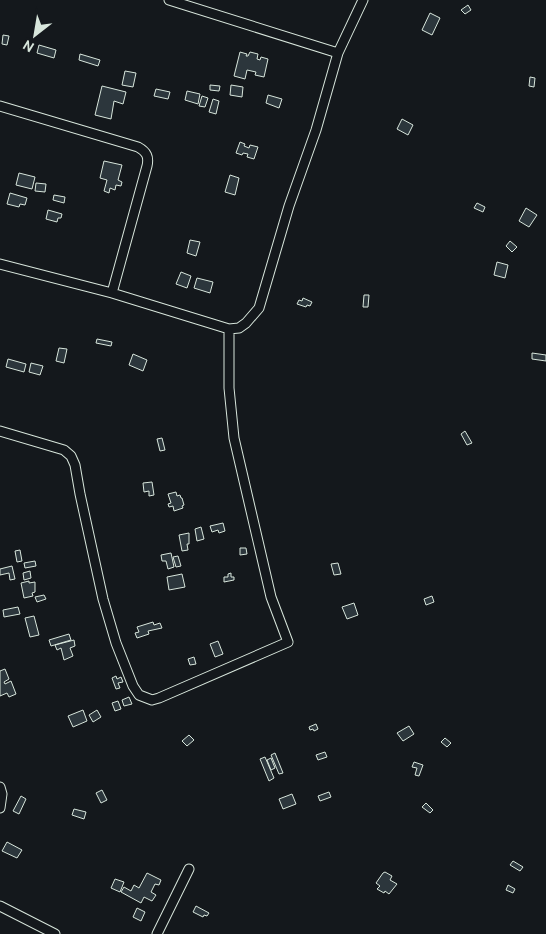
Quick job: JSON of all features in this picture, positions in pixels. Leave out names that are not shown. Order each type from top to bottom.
[{"type":"street","points":[[169,0],[189,3],[338,53]]},
{"type":"street","points":[[0,264],[112,293],[230,330],[239,328],[246,323],[259,308],[289,206],[316,130],[338,53],[363,0]]},
{"type":"street","points":[[0,106],[138,147],[146,153],[148,158],[147,166],[112,293]]},
{"type":"street","points":[[0,431],[64,450],[71,456],[76,465],[80,494],[103,599],[116,643],[133,686],[139,695],[152,700],[159,698],[288,642],[271,597],[234,438],[229,388],[230,330]]},
{"type":"street","points":[[0,787],[2,794],[0,808]]},
{"type":"street","points":[[157,934],[189,869]]},
{"type":"street","points":[[0,906],[55,934]]},
{"type":"building","points":[[468,5],[471,10],[465,14],[461,10]]},
{"type":"building","points":[[430,13],[440,18],[432,35],[422,30]]},
{"type":"building","points":[[3,35],[9,36],[7,45],[2,44]]},
{"type":"building","points":[[39,45],[56,50],[54,58],[37,53]]},
{"type":"building","points":[[240,52],[247,54],[246,56],[250,52],[258,54],[257,59],[260,60],[261,57],[268,59],[264,77],[255,75],[256,72],[247,70],[245,79],[234,76]]},
{"type":"building","points":[[80,54],[100,60],[98,66],[79,60]]},
{"type":"building","points":[[125,71],[136,73],[133,87],[122,85]]},
{"type":"building","points":[[530,77],[535,78],[534,87],[529,86]]},
{"type":"building","points":[[210,85],[220,86],[219,91],[210,90]]},
{"type":"building","points":[[231,85],[243,87],[242,97],[230,95]]},
{"type":"building","points":[[102,86],[126,92],[123,104],[114,101],[111,119],[95,115]]},
{"type":"building","points":[[156,89],[170,92],[168,99],[154,96]]},
{"type":"building","points":[[187,91],[200,94],[198,104],[185,100]]},
{"type":"building","points":[[268,95],[282,99],[279,108],[266,103]]},
{"type":"building","points":[[202,96],[208,98],[205,107],[199,106]]},
{"type":"building","points":[[213,99],[219,101],[216,114],[209,112]]},
{"type":"building","points":[[402,119],[413,125],[408,135],[397,129]]},
{"type":"building","points":[[240,142],[249,148],[250,145],[258,147],[254,159],[247,157],[248,154],[236,153]]},
{"type":"building","points":[[104,161],[122,165],[118,180],[122,182],[121,186],[116,185],[115,190],[110,188],[109,193],[104,191],[107,180],[100,178]]},
{"type":"building","points":[[19,173],[35,177],[32,189],[16,185]]},
{"type":"building","points":[[230,175],[239,178],[235,195],[225,192]]},
{"type":"building","points":[[36,183],[46,184],[45,192],[35,191]]},
{"type":"building","points":[[10,193],[27,198],[25,205],[20,204],[19,207],[7,204]]},
{"type":"building","points":[[54,195],[65,197],[64,203],[53,200]]},
{"type":"building","points":[[477,203],[485,207],[483,212],[474,208]]},
{"type":"building","points":[[526,208],[537,215],[529,227],[519,221]]},
{"type":"building","points":[[48,210],[62,214],[61,218],[58,218],[57,222],[46,219]]},
{"type":"building","points":[[190,240],[200,242],[196,256],[187,253]]},
{"type":"building","points":[[510,241],[517,247],[512,252],[506,246]]},
{"type":"building","points":[[497,262],[508,265],[505,278],[494,275]]},
{"type":"building","points":[[181,272],[191,276],[187,288],[176,284]]},
{"type":"building","points":[[197,278],[213,282],[210,293],[194,288]]},
{"type":"building","points":[[364,295],[369,295],[368,307],[363,307]]},
{"type":"building","points":[[303,298],[312,302],[310,306],[307,305],[306,307],[297,304]]},
{"type":"building","points":[[97,339],[112,342],[111,346],[96,343]]},
{"type":"building","points":[[59,348],[67,349],[64,363],[56,361]]},
{"type":"building","points":[[532,353],[546,355],[546,361],[532,359]]},
{"type":"building","points":[[133,354],[147,360],[143,371],[129,365]]},
{"type":"building","points":[[8,359],[26,364],[24,372],[6,367]]},
{"type":"building","points":[[31,363],[43,366],[40,375],[29,372]]},
{"type":"building","points":[[465,431],[472,443],[467,445],[461,434]]},
{"type":"building","points":[[162,438],[165,450],[160,451],[157,439]]},
{"type":"building","points":[[152,482],[154,495],[149,496],[149,491],[144,492],[143,483]]},
{"type":"building","points":[[176,492],[177,496],[180,495],[182,498],[184,505],[182,506],[183,508],[174,511],[173,506],[169,507],[168,504],[171,503],[168,494]]},
{"type":"building","points":[[223,523],[225,531],[219,533],[218,530],[212,532],[210,526]]},
{"type":"building","points":[[201,527],[204,539],[197,541],[195,529]]},
{"type":"building","points":[[189,533],[188,550],[182,551],[179,535]]},
{"type":"building","points":[[240,548],[246,548],[247,554],[240,555]]},
{"type":"building","points":[[20,550],[22,561],[17,562],[15,551]]},
{"type":"building","points":[[171,553],[174,567],[168,569],[166,561],[162,561],[161,555]]},
{"type":"building","points":[[178,556],[181,566],[176,567],[173,557]]},
{"type":"building","points":[[35,561],[36,566],[25,568],[24,563]]},
{"type":"building","points":[[338,563],[341,574],[334,575],[331,564]]},
{"type":"building","points":[[12,566],[15,579],[10,580],[9,573],[0,575],[0,569]]},
{"type":"building","points":[[30,571],[31,578],[24,580],[23,573]]},
{"type":"building","points":[[231,573],[231,577],[234,577],[234,580],[224,582],[224,577],[228,577],[228,574]]},
{"type":"building","points":[[182,574],[185,587],[169,590],[167,577]]},
{"type":"building","points":[[29,581],[29,583],[35,582],[35,592],[32,593],[33,596],[24,598],[21,583]]},
{"type":"building","points":[[44,595],[46,599],[37,602],[35,597]]},
{"type":"building","points":[[432,596],[434,602],[426,605],[424,599]]},
{"type":"building","points":[[354,603],[358,615],[347,619],[342,607]]},
{"type":"building","points":[[18,607],[20,614],[4,617],[3,610]]},
{"type":"building","points":[[34,616],[39,635],[30,637],[25,618]]},
{"type":"building","points":[[153,622],[154,625],[160,623],[162,628],[148,631],[149,634],[137,638],[135,633],[139,632],[137,627]]},
{"type":"building","points":[[69,634],[71,640],[51,646],[49,640]]},
{"type":"building","points":[[74,640],[75,646],[70,648],[73,656],[64,660],[61,648],[57,650],[55,645]]},
{"type":"building","points":[[218,641],[223,654],[215,657],[210,644]]},
{"type":"building","points":[[194,657],[196,664],[190,665],[188,659]]},
{"type":"building","points":[[5,669],[9,679],[4,682],[5,684],[11,681],[16,694],[9,697],[7,693],[0,696],[0,671]]},
{"type":"building","points":[[116,676],[117,679],[121,677],[123,682],[118,683],[120,688],[116,689],[112,678]]},
{"type":"building","points":[[129,697],[132,704],[124,706],[122,700]]},
{"type":"building","points":[[118,701],[121,709],[115,711],[112,703]]},
{"type":"building","points":[[83,710],[87,721],[73,727],[68,716]]},
{"type":"building","points":[[97,710],[101,717],[93,722],[89,715]]},
{"type":"building","points":[[316,724],[318,729],[310,730],[309,727]]},
{"type":"building","points":[[409,726],[414,734],[403,741],[397,733]]},
{"type":"building","points":[[189,735],[194,740],[187,746],[182,741]]},
{"type":"building","points":[[445,738],[451,743],[447,747],[441,742]]},
{"type":"building","points":[[325,752],[327,757],[318,760],[316,755]]},
{"type":"building","points":[[275,753],[283,773],[279,774],[271,755]]},
{"type":"building","points":[[265,757],[274,778],[269,781],[260,759]]},
{"type":"building","points":[[271,758],[275,768],[271,770],[267,760]]},
{"type":"building","points":[[414,762],[423,765],[419,776],[415,775],[417,768],[412,767]]},
{"type":"building","points":[[102,790],[107,800],[101,803],[96,793]]},
{"type":"building","points":[[329,792],[331,797],[320,801],[318,796]]},
{"type":"building","points":[[292,794],[296,804],[283,809],[279,799]]},
{"type":"building","points":[[21,796],[26,799],[19,814],[13,811]]},
{"type":"building","points":[[426,803],[433,810],[430,813],[422,807]]},
{"type":"building","points":[[74,809],[86,812],[84,819],[72,815]]},
{"type":"building","points":[[7,842],[22,850],[17,858],[2,851]]},
{"type":"building","points":[[513,861],[523,867],[520,871],[510,865]]},
{"type":"building","points":[[385,872],[392,876],[390,880],[397,884],[389,894],[377,889],[380,886],[376,883]]},
{"type":"building","points":[[147,873],[161,880],[159,885],[155,884],[151,892],[156,895],[152,901],[144,897],[141,903],[121,892],[124,887],[131,891],[134,885],[139,888]]},
{"type":"building","points":[[115,879],[124,882],[120,892],[111,888]]},
{"type":"building","points":[[508,885],[515,889],[513,893],[506,890]]},
{"type":"building","points":[[196,906],[209,913],[207,916],[204,915],[203,917],[193,912]]},
{"type":"building","points":[[137,908],[145,912],[141,921],[133,917]]}]
